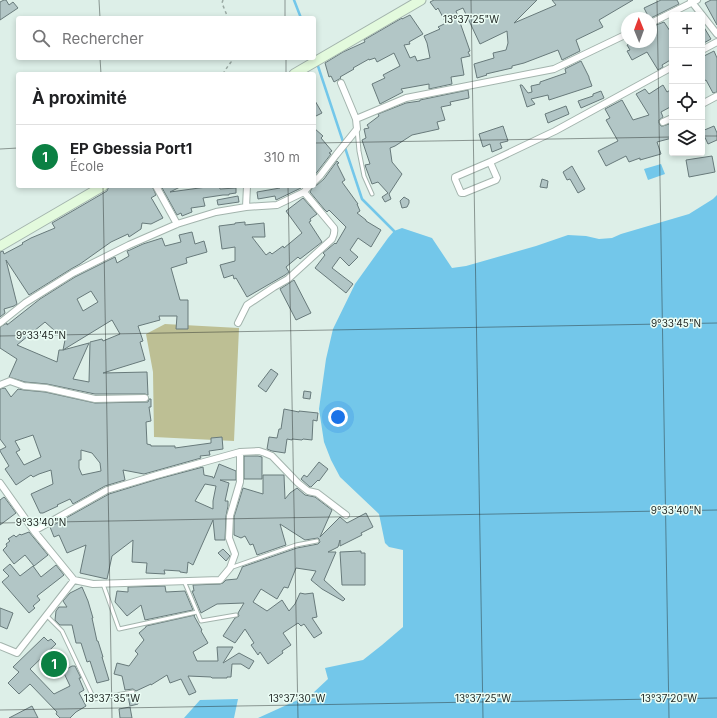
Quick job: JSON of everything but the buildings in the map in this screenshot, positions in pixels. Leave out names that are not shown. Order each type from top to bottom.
[{"type":"street","points":[[297,72],[422,0]]},
{"type":"street","points":[[657,19],[693,1],[717,34]]},
{"type":"street","points":[[356,119],[406,98],[554,69],[621,37]]},
{"type":"street","points":[[705,48],[717,42]]},
{"type":"street","points":[[490,162],[497,178],[496,180],[461,193],[455,177],[555,131],[669,69]]},
{"type":"street","points":[[316,180],[357,129],[356,119],[341,82]]},
{"type":"street","points":[[705,102],[717,96]]},
{"type":"street","points":[[663,122],[669,119]]},
{"type":"street","points":[[0,246],[100,188]]},
{"type":"street","points":[[157,188],[177,224]]},
{"type":"street","points":[[246,207],[247,188]]},
{"type":"street","points":[[0,323],[25,303],[73,273],[129,245],[177,224],[216,212],[246,207],[277,205],[304,192],[308,188]]},
{"type":"street","points":[[238,323],[247,305],[288,279],[332,239],[335,232],[334,228],[304,192]]},
{"type":"street","points":[[0,385],[10,381],[24,386],[46,388],[95,399],[145,398]]},
{"type":"street","points":[[34,532],[107,490],[240,452],[259,451],[272,456],[298,483],[308,491],[317,493],[346,515]]},
{"type":"street","points":[[1,487],[34,532],[74,580],[93,584],[103,584],[220,580],[230,568],[235,554],[229,538],[230,516],[240,482],[240,452]]},
{"type":"street","points":[[0,646],[17,653],[74,580]]},
{"type":"lane","points":[[357,129],[359,151],[364,176],[372,194]]},
{"type":"lane","points":[[230,568],[296,544],[317,541]]},
{"type":"lane","points":[[184,581],[201,621],[236,616]]},
{"type":"lane","points":[[103,584],[119,629],[197,612]]},
{"type":"lane","points":[[46,615],[62,632],[94,699],[134,692]]},
{"type":"path","points":[[223,0],[222,3],[227,16]]},
{"type":"path","points":[[224,72],[231,62],[230,60]]},
{"type":"green space","points":[[165,324],[239,328],[234,441],[154,437],[153,372],[146,334]]},
{"type":"water","points":[[661,164],[665,174],[648,180],[644,169]]},
{"type":"water","points":[[717,195],[717,718],[258,718],[313,693],[328,679],[325,668],[363,660],[403,627],[403,550],[389,547],[385,543],[379,514],[340,477],[324,442],[319,409],[326,359],[333,329],[355,284],[394,231],[402,228],[432,238],[452,268],[466,266],[536,246],[568,235],[586,236],[599,239],[612,238],[689,214]]},
{"type":"water","points":[[238,699],[234,718],[184,718],[200,700]]},
{"type":"waterway","points":[[294,0],[300,16]]},
{"type":"waterway","points":[[317,63],[362,199],[394,231]]},
{"type":"place","name":"EP Gbessia Port1","points":[[54,664]]}]
